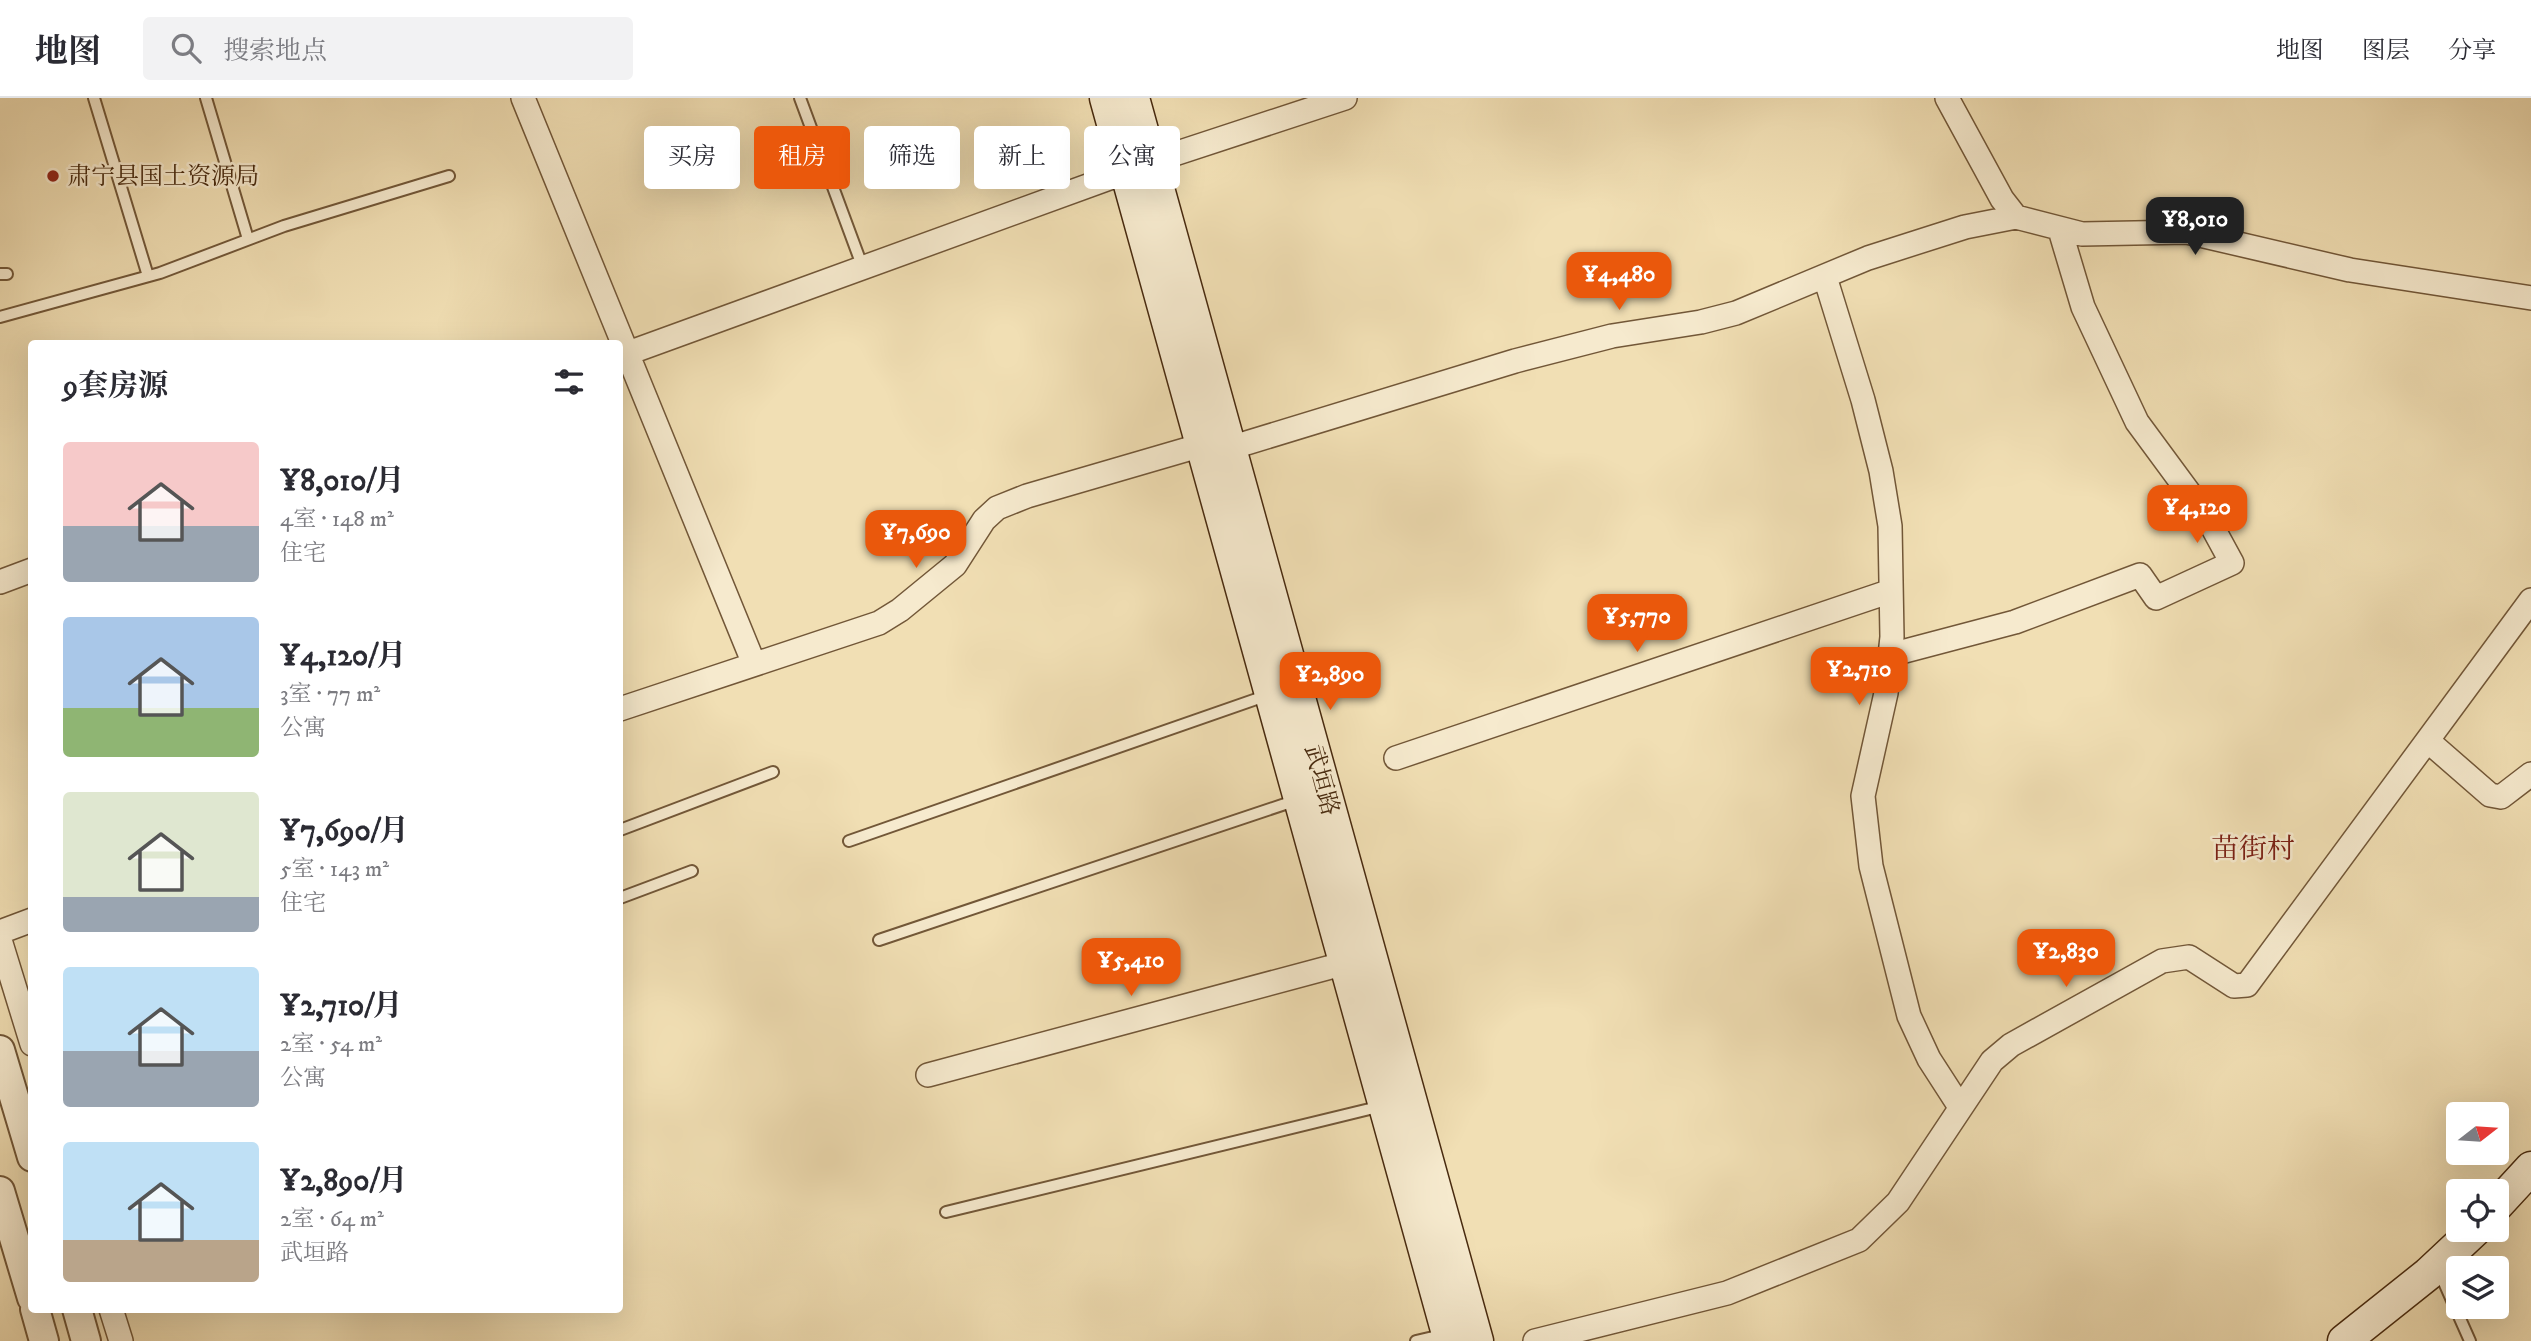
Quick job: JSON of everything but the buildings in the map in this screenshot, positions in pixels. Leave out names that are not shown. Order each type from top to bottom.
[{"type":"main road","name":"武垣路","points":[[1106,98],[1119,126]]},
{"type":"main road","name":"武垣路","points":[[1133,98],[1135,126]]},
{"type":"main road","name":"武垣路","points":[[1144,189],[1459,1339]]},
{"type":"main road","name":"武垣路","points":[[1216,447],[1271,694],[1385,1105],[1459,1339]]},
{"type":"main road","points":[[2509,1192],[2531,1168]]},
{"type":"main road","points":[[2356,1337],[2463,1242]]},
{"type":"street","points":[[523,98],[617,340]]},
{"type":"street","points":[[1180,153],[1345,98]]},
{"type":"street","points":[[1947,98],[2002,200],[2016,217]]},
{"type":"street","points":[[754,664],[623,355],[1084,187]]},
{"type":"street","points":[[623,708],[879,622],[900,610],[956,565],[984,520],[998,508],[1027,496],[1216,447],[1515,361],[1612,336],[1701,322],[1737,313],[1868,258],[2016,217],[2082,234],[2187,232],[2350,270],[2531,298]]},
{"type":"street","points":[[1890,654],[2015,622],[2140,575],[2156,598],[2232,563],[2207,517],[2137,422],[2083,307],[2060,230]]},
{"type":"street","points":[[1825,277],[1881,471],[1890,526],[1890,654],[1886,693],[1863,796],[1871,866],[1909,1016],[1929,1059],[1960,1107]]},
{"type":"street","points":[[0,582],[28,572]]},
{"type":"street","points":[[1395,758],[1891,591]]},
{"type":"street","points":[[1535,1341],[1727,1293],[1859,1240],[1899,1202],[1992,1060],[2011,1045],[2162,961],[2189,957],[2234,986],[2247,985],[2531,600]]},
{"type":"street","points":[[2428,741],[2490,795],[2501,797],[2531,774]]},
{"type":"street","points":[[0,932],[28,922]]},
{"type":"street","points":[[0,940],[26,1008]]},
{"type":"street","points":[[928,1075],[1346,963]]},
{"type":"street","points":[[0,1050],[28,1144]]},
{"type":"street","points":[[0,1191],[28,1285]]},
{"type":"street","points":[[36,1313],[43,1341]]},
{"type":"street","points":[[78,1313],[86,1341]]},
{"type":"street","points":[[112,1313],[121,1341]]},
{"type":"lane","points":[[94,98],[148,276]]},
{"type":"lane","points":[[206,98],[248,239]]},
{"type":"lane","points":[[800,98],[863,268]]},
{"type":"lane","points":[[0,317],[148,276],[248,239],[449,176]]},
{"type":"lane","points":[[849,841],[1271,694]]},
{"type":"lane","points":[[623,829],[773,772]]},
{"type":"lane","points":[[879,940],[1300,799]]},
{"type":"lane","points":[[623,897],[692,871]]},
{"type":"lane","points":[[946,1212],[1385,1105]]},
{"type":"lane","points":[[2437,1267],[2470,1341]]},
{"type":"lane","points":[[1416,1341],[1459,1339]]},
{"type":"place","name":"肃宁县国土资源局","points":[[53,176]]},
{"type":"district","name":"苗街村","points":[[2253,848]]}]
